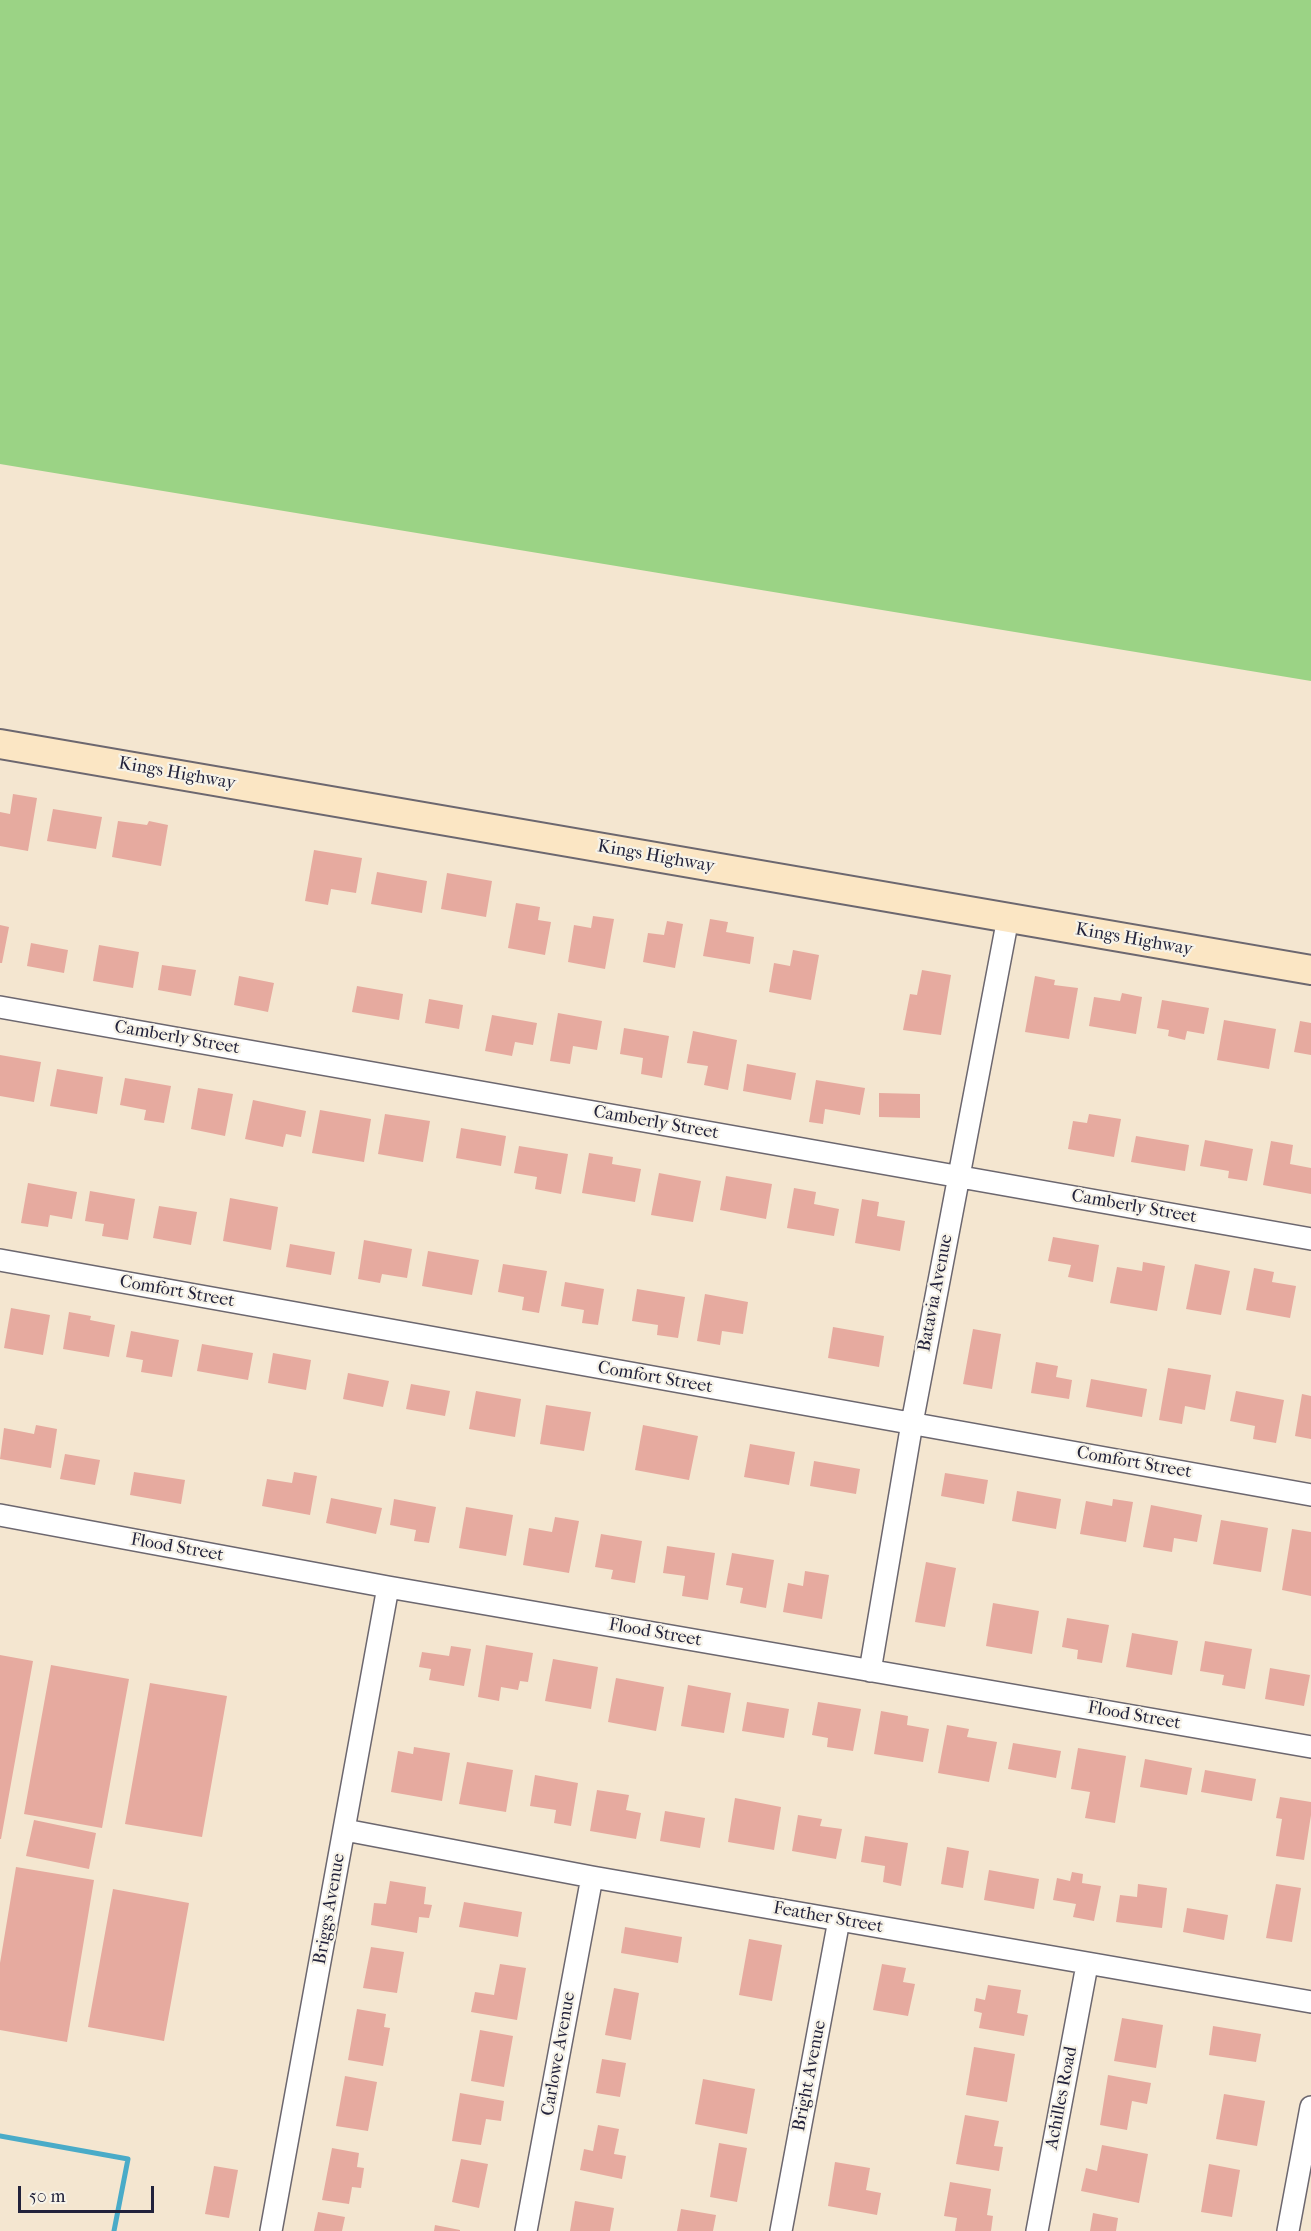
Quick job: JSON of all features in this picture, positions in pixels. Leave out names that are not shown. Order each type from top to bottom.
[{"type":"street","name":"Kings Highway","points":[[0,744],[1311,970]]},
{"type":"street","name":"Batavia Avenue","points":[[870,1671],[912,1424],[1008,918]]},
{"type":"street","name":"Camberly Street","points":[[0,1007],[1311,1239]]},
{"type":"street","name":"Comfort Street","points":[[0,1260],[1311,1495]]},
{"type":"street","name":"Flood Street","points":[[0,1515],[388,1587],[1311,1747]]},
{"type":"street","name":"Briggs Avenue","points":[[271,2231],[388,1587]]},
{"type":"street","name":"Feather Street","points":[[345,1830],[592,1877],[1087,1965],[1311,2002]]},
{"type":"street","name":"Carlowe Avenue","points":[[526,2231],[592,1877]]},
{"type":"street","name":"Bright Avenue","points":[[781,2231],[839,1920]]},
{"type":"street","name":"Achilles Road","points":[[1037,2231],[1087,1965]]},
{"type":"street","points":[[1288,2231],[1311,2107]]},
{"type":"green space","points":[[0,0],[1311,0],[1311,681],[0,464]]},
{"type":"building","points":[[13,794],[37,798],[28,851],[0,846],[0,812],[10,814]]},
{"type":"building","points":[[53,809],[102,817],[96,849],[47,841]]},
{"type":"building","points":[[118,821],[147,825],[149,821],[168,825],[161,866],[112,857]]},
{"type":"building","points":[[314,850],[362,858],[356,893],[331,889],[328,905],[305,901]]},
{"type":"building","points":[[377,872],[427,881],[422,913],[371,904]]},
{"type":"building","points":[[447,873],[492,881],[486,917],[441,909]]},
{"type":"building","points":[[516,903],[540,907],[538,920],[551,922],[545,955],[508,948]]},
{"type":"building","points":[[593,916],[614,919],[605,969],[568,962],[574,925],[591,928]]},
{"type":"building","points":[[710,919],[728,922],[726,932],[754,937],[750,964],[703,956]]},
{"type":"building","points":[[667,921],[683,924],[675,968],[643,962],[648,933],[664,935]]},
{"type":"building","points":[[0,925],[9,927],[2,963],[0,963]]},
{"type":"building","points":[[31,943],[68,950],[64,973],[27,966]]},
{"type":"building","points":[[99,945],[139,952],[133,988],[93,981]]},
{"type":"building","points":[[793,950],[819,955],[811,1000],[769,992],[774,963],[790,966]]},
{"type":"building","points":[[162,965],[196,970],[191,996],[158,990]]},
{"type":"building","points":[[922,970],[951,975],[941,1035],[903,1030],[910,994],[917,995]]},
{"type":"building","points":[[239,976],[274,983],[268,1012],[234,1005]]},
{"type":"building","points":[[1035,976],[1055,980],[1054,985],[1078,988],[1069,1039],[1025,1032]]},
{"type":"building","points":[[357,986],[403,994],[399,1020],[352,1012]]},
{"type":"building","points":[[1122,993],[1142,997],[1136,1034],[1089,1026],[1094,997],[1120,1001]]},
{"type":"building","points":[[429,999],[463,1005],[459,1029],[425,1023]]},
{"type":"building","points":[[1162,1000],[1209,1008],[1204,1034],[1187,1031],[1185,1040],[1168,1036],[1169,1030],[1157,1028]]},
{"type":"building","points":[[558,1013],[602,1021],[597,1050],[573,1046],[570,1064],[550,1061]]},
{"type":"building","points":[[492,1015],[537,1023],[533,1045],[515,1042],[512,1056],[485,1051]]},
{"type":"building","points":[[1224,1020],[1276,1029],[1269,1069],[1217,1060]]},
{"type":"building","points":[[1300,1021],[1311,1023],[1311,1055],[1294,1052]]},
{"type":"building","points":[[624,1028],[669,1036],[662,1078],[641,1074],[643,1058],[620,1054]]},
{"type":"building","points":[[693,1031],[737,1040],[728,1090],[704,1085],[708,1066],[687,1063]]},
{"type":"building","points":[[0,1055],[41,1062],[34,1102],[0,1096]]},
{"type":"building","points":[[747,1064],[796,1073],[791,1100],[743,1091]]},
{"type":"building","points":[[57,1069],[103,1077],[97,1114],[50,1106]]},
{"type":"building","points":[[125,1078],[171,1086],[164,1123],[144,1120],[146,1110],[120,1105]]},
{"type":"building","points":[[816,1080],[865,1088],[860,1115],[825,1109],[823,1124],[809,1122]]},
{"type":"building","points":[[198,1088],[233,1094],[225,1136],[191,1129]]},
{"type":"building","points":[[879,1093],[920,1094],[920,1118],[879,1117]]},
{"type":"building","points":[[253,1100],[306,1111],[301,1137],[286,1134],[283,1147],[245,1139]]},
{"type":"building","points":[[320,1110],[371,1119],[364,1162],[312,1153]]},
{"type":"building","points":[[385,1114],[430,1121],[423,1162],[378,1154]]},
{"type":"building","points":[[1089,1114],[1121,1119],[1114,1157],[1068,1149],[1073,1121],[1087,1123]]},
{"type":"building","points":[[461,1128],[506,1136],[501,1166],[456,1158]]},
{"type":"building","points":[[1136,1136],[1189,1145],[1185,1171],[1131,1162]]},
{"type":"building","points":[[1205,1140],[1253,1149],[1247,1181],[1228,1178],[1229,1171],[1200,1166]]},
{"type":"building","points":[[1271,1141],[1293,1145],[1290,1164],[1311,1168],[1311,1194],[1263,1185]]},
{"type":"building","points":[[519,1146],[568,1154],[561,1194],[535,1189],[537,1177],[514,1173]]},
{"type":"building","points":[[589,1153],[613,1157],[612,1164],[641,1169],[635,1202],[582,1193]]},
{"type":"building","points":[[659,1173],[701,1181],[693,1222],[651,1215]]},
{"type":"building","points":[[726,1176],[772,1184],[766,1219],[720,1210]]},
{"type":"building","points":[[28,1183],[77,1192],[72,1219],[50,1215],[48,1227],[21,1223]]},
{"type":"building","points":[[794,1188],[816,1192],[814,1204],[839,1209],[834,1236],[787,1228]]},
{"type":"building","points":[[90,1191],[135,1199],[128,1240],[102,1236],[104,1224],[85,1221]]},
{"type":"building","points":[[230,1198],[278,1207],[271,1250],[223,1241]]},
{"type":"building","points":[[862,1199],[879,1202],[877,1216],[905,1221],[900,1251],[855,1243]]},
{"type":"building","points":[[159,1206],[197,1212],[191,1245],[153,1238]]},
{"type":"building","points":[[1053,1237],[1099,1245],[1093,1282],[1068,1277],[1071,1265],[1048,1261]]},
{"type":"building","points":[[364,1240],[412,1249],[407,1278],[382,1274],[380,1283],[358,1279]]},
{"type":"building","points":[[290,1244],[335,1252],[331,1275],[286,1267]]},
{"type":"building","points":[[428,1251],[479,1260],[472,1295],[422,1286]]},
{"type":"building","points":[[1143,1262],[1165,1266],[1157,1311],[1110,1303],[1117,1267],[1142,1271]]},
{"type":"building","points":[[503,1264],[547,1271],[539,1313],[522,1310],[524,1297],[498,1292]]},
{"type":"building","points":[[1195,1264],[1230,1271],[1221,1315],[1186,1309]]},
{"type":"building","points":[[1254,1268],[1274,1272],[1272,1282],[1296,1286],[1290,1318],[1246,1310]]},
{"type":"building","points":[[565,1282],[604,1289],[598,1325],[582,1323],[584,1310],[561,1306]]},
{"type":"building","points":[[637,1289],[685,1297],[678,1338],[657,1335],[658,1325],[632,1321]]},
{"type":"building","points":[[705,1294],[748,1302],[743,1334],[722,1331],[720,1345],[697,1341]]},
{"type":"building","points":[[11,1308],[50,1315],[43,1355],[4,1348]]},
{"type":"building","points":[[69,1312],[91,1316],[90,1320],[115,1325],[109,1357],[63,1349]]},
{"type":"building","points":[[833,1327],[884,1336],[879,1367],[828,1358]]},
{"type":"building","points":[[973,1329],[1001,1334],[992,1389],[963,1384]]},
{"type":"building","points":[[131,1331],[179,1340],[172,1377],[141,1372],[143,1360],[126,1357]]},
{"type":"building","points":[[202,1344],[253,1353],[248,1380],[197,1371]]},
{"type":"building","points":[[273,1353],[311,1360],[306,1390],[268,1383]]},
{"type":"building","points":[[1036,1362],[1058,1366],[1056,1377],[1072,1380],[1069,1399],[1031,1393]]},
{"type":"building","points":[[1168,1368],[1211,1375],[1205,1410],[1185,1406],[1182,1424],[1159,1420]]},
{"type":"building","points":[[348,1373],[389,1381],[383,1407],[343,1399]]},
{"type":"building","points":[[1091,1379],[1147,1389],[1142,1417],[1086,1407]]},
{"type":"building","points":[[411,1384],[450,1391],[445,1416],[406,1409]]},
{"type":"building","points":[[476,1391],[521,1399],[515,1437],[469,1429]]},
{"type":"building","points":[[1236,1391],[1284,1400],[1276,1443],[1253,1439],[1255,1426],[1230,1421]]},
{"type":"building","points":[[1302,1394],[1311,1396],[1311,1439],[1295,1436]]},
{"type":"building","points":[[546,1405],[591,1412],[584,1451],[540,1444]]},
{"type":"building","points":[[36,1425],[57,1429],[51,1468],[0,1459],[4,1428],[34,1434]]},
{"type":"building","points":[[643,1425],[698,1436],[689,1480],[635,1470]]},
{"type":"building","points":[[750,1444],[795,1452],[789,1485],[744,1477]]},
{"type":"building","points":[[65,1454],[100,1460],[95,1485],[60,1479]]},
{"type":"building","points":[[814,1461],[860,1469],[856,1494],[810,1486]]},
{"type":"building","points":[[134,1472],[185,1480],[181,1504],[130,1495]]},
{"type":"building","points":[[294,1472],[317,1476],[310,1515],[262,1506],[267,1479],[292,1483]]},
{"type":"building","points":[[945,1473],[988,1480],[984,1504],[941,1496]]},
{"type":"building","points":[[1017,1491],[1061,1499],[1056,1529],[1012,1521]]},
{"type":"building","points":[[331,1498],[382,1508],[376,1534],[326,1523]]},
{"type":"building","points":[[394,1499],[436,1507],[429,1543],[414,1541],[416,1530],[390,1525]]},
{"type":"building","points":[[1113,1499],[1133,1502],[1126,1542],[1080,1534],[1086,1501],[1112,1506]]},
{"type":"building","points":[[1151,1505],[1202,1515],[1197,1542],[1174,1538],[1172,1552],[1143,1547]]},
{"type":"building","points":[[466,1507],[513,1515],[506,1556],[459,1548]]},
{"type":"building","points":[[555,1517],[579,1521],[569,1573],[523,1565],[529,1528],[552,1532]]},
{"type":"building","points":[[1221,1520],[1268,1528],[1261,1572],[1213,1564]]},
{"type":"building","points":[[1292,1529],[1311,1532],[1311,1596],[1282,1590]]},
{"type":"building","points":[[601,1534],[642,1541],[635,1583],[611,1579],[613,1570],[595,1567]]},
{"type":"building","points":[[667,1546],[715,1553],[708,1600],[682,1596],[685,1576],[663,1573]]},
{"type":"building","points":[[732,1553],[774,1560],[766,1608],[740,1603],[743,1588],[726,1585]]},
{"type":"building","points":[[926,1562],[956,1568],[945,1627],[915,1622]]},
{"type":"building","points":[[805,1571],[829,1575],[822,1619],[783,1612],[788,1583],[803,1586]]},
{"type":"building","points":[[993,1603],[1039,1611],[1032,1654],[986,1646]]},
{"type":"building","points":[[1067,1618],[1109,1625],[1102,1663],[1077,1659],[1078,1650],[1062,1647]]},
{"type":"building","points":[[1132,1633],[1178,1641],[1172,1675],[1126,1667]]},
{"type":"building","points":[[1205,1641],[1252,1649],[1245,1689],[1222,1685],[1224,1675],[1200,1671]]},
{"type":"building","points":[[486,1645],[533,1653],[528,1682],[520,1681],[518,1690],[501,1687],[499,1701],[478,1697]]},
{"type":"building","points":[[451,1646],[471,1649],[464,1686],[429,1680],[431,1669],[419,1667],[422,1652],[449,1656]]},
{"type":"building","points":[[0,1655],[33,1661],[1,1839],[0,1839]]},
{"type":"building","points":[[553,1659],[598,1667],[591,1709],[545,1701]]},
{"type":"building","points":[[51,1665],[129,1679],[102,1828],[24,1814]]},
{"type":"building","points":[[1270,1668],[1310,1675],[1304,1706],[1265,1699]]},
{"type":"building","points":[[616,1678],[664,1687],[656,1731],[608,1722]]},
{"type":"building","points":[[150,1683],[227,1696],[202,1837],[125,1824]]},
{"type":"building","points":[[688,1685],[731,1693],[724,1733],[681,1726]]},
{"type":"building","points":[[747,1702],[789,1709],[784,1738],[742,1731]]},
{"type":"building","points":[[818,1702],[861,1709],[853,1751],[827,1747],[828,1738],[812,1735]]},
{"type":"building","points":[[881,1711],[908,1716],[907,1725],[929,1729],[923,1762],[874,1754]]},
{"type":"building","points":[[947,1725],[969,1729],[967,1737],[997,1742],[989,1782],[938,1773]]},
{"type":"building","points":[[1013,1743],[1061,1751],[1056,1778],[1008,1769]]},
{"type":"building","points":[[414,1747],[450,1753],[442,1801],[391,1792],[398,1751],[413,1754]]},
{"type":"building","points":[[1078,1748],[1126,1756],[1115,1823],[1085,1818],[1090,1792],[1071,1789]]},
{"type":"building","points":[[1145,1759],[1192,1768],[1187,1795],[1140,1787]]},
{"type":"building","points":[[467,1762],[513,1770],[506,1812],[459,1804]]},
{"type":"building","points":[[1205,1770],[1256,1779],[1252,1801],[1201,1792]]},
{"type":"building","points":[[535,1775],[578,1783],[571,1826],[554,1823],[556,1810],[530,1806]]},
{"type":"building","points":[[597,1790],[629,1795],[626,1810],[641,1813],[636,1839],[590,1831]]},
{"type":"building","points":[[1280,1797],[1311,1802],[1304,1860],[1276,1856],[1282,1819],[1276,1818]]},
{"type":"building","points":[[735,1798],[781,1807],[774,1850],[728,1842]]},
{"type":"building","points":[[665,1811],[705,1818],[700,1848],[660,1841]]},
{"type":"building","points":[[798,1815],[822,1819],[820,1826],[842,1829],[836,1859],[792,1851]]},
{"type":"building","points":[[34,1820],[96,1833],[89,1869],[26,1856]]},
{"type":"building","points":[[865,1836],[908,1843],[901,1886],[883,1882],[885,1866],[861,1862]]},
{"type":"building","points":[[947,1847],[969,1851],[963,1888],[941,1884]]},
{"type":"building","points":[[16,1867],[94,1880],[67,2042],[0,2030],[0,1963]]},
{"type":"building","points":[[989,1870],[1039,1879],[1034,1909],[984,1900]]},
{"type":"building","points":[[1072,1872],[1083,1874],[1082,1883],[1101,1886],[1094,1921],[1073,1917],[1076,1904],[1053,1900],[1057,1878],[1070,1881]]},
{"type":"building","points":[[390,1881],[426,1887],[424,1904],[432,1905],[429,1918],[419,1917],[417,1933],[371,1925],[374,1903],[386,1904]]},
{"type":"building","points":[[1138,1884],[1167,1888],[1162,1928],[1116,1922],[1120,1895],[1137,1897]]},
{"type":"building","points":[[1276,1884],[1301,1888],[1292,1942],[1266,1938]]},
{"type":"building","points":[[113,1889],[189,1903],[164,2041],[88,2027]]},
{"type":"building","points":[[464,1902],[522,1912],[518,1937],[459,1927]]},
{"type":"building","points":[[1187,1908],[1228,1915],[1224,1940],[1183,1932]]},
{"type":"building","points":[[625,1927],[682,1937],[678,1963],[621,1953]]},
{"type":"building","points":[[749,1939],[782,1945],[772,2001],[739,1995]]},
{"type":"building","points":[[371,1947],[404,1952],[397,1993],[363,1988]]},
{"type":"building","points":[[500,1964],[526,1968],[517,2020],[471,2012],[475,1992],[494,1995]]},
{"type":"building","points":[[882,1964],[906,1968],[903,1982],[915,1984],[908,2016],[873,2010]]},
{"type":"building","points":[[988,1985],[1021,1990],[1017,2013],[1028,2015],[1024,2036],[979,2028],[982,2013],[974,2011],[976,1998],[985,2000]]},
{"type":"building","points":[[614,1988],[639,1993],[631,2040],[605,2035]]},
{"type":"building","points":[[357,2009],[386,2014],[384,2027],[390,2028],[383,2066],[348,2060]]},
{"type":"building","points":[[1122,2018],[1163,2025],[1156,2068],[1114,2061]]},
{"type":"building","points":[[1213,2026],[1261,2034],[1256,2062],[1209,2055]]},
{"type":"building","points":[[480,2030],[513,2036],[504,2087],[471,2081]]},
{"type":"building","points":[[974,2047],[1015,2054],[1007,2102],[966,2095]]},
{"type":"building","points":[[602,2059],[626,2063],[620,2097],[596,2093]]},
{"type":"building","points":[[1108,2075],[1151,2083],[1147,2104],[1132,2101],[1127,2130],[1100,2125]]},
{"type":"building","points":[[345,2076],[377,2082],[368,2131],[336,2126]]},
{"type":"building","points":[[703,2079],[755,2089],[747,2134],[695,2124]]},
{"type":"building","points":[[460,2093],[504,2101],[501,2121],[486,2119],[481,2145],[452,2141]]},
{"type":"building","points":[[1224,2094],[1265,2101],[1257,2146],[1216,2139]]},
{"type":"building","points":[[965,2115],[999,2121],[994,2146],[1003,2147],[999,2171],[956,2164]]},
{"type":"building","points":[[598,2125],[619,2129],[614,2154],[626,2156],[622,2179],[580,2170],[584,2149],[593,2151]]},
{"type":"building","points":[[719,2143],[747,2148],[737,2202],[710,2197]]},
{"type":"building","points":[[1102,2145],[1148,2154],[1139,2203],[1081,2191],[1086,2168],[1097,2171]]},
{"type":"building","points":[[332,2148],[359,2153],[357,2167],[364,2168],[361,2188],[352,2187],[349,2204],[322,2200]]},
{"type":"building","points":[[461,2159],[488,2164],[479,2208],[452,2202]]},
{"type":"building","points":[[835,2162],[870,2168],[866,2190],[881,2193],[877,2215],[828,2206]]},
{"type":"building","points":[[1209,2164],[1240,2170],[1232,2217],[1201,2212]]},
{"type":"building","points":[[214,2166],[238,2170],[229,2218],[205,2214]]},
{"type":"building","points":[[950,2182],[991,2189],[987,2215],[993,2216],[991,2231],[955,2231],[957,2218],[944,2216]]},
{"type":"building","points":[[575,2201],[614,2208],[610,2231],[570,2231]]},
{"type":"building","points":[[681,2209],[716,2215],[713,2231],[677,2231]]},
{"type":"building","points":[[318,2212],[345,2217],[342,2231],[314,2231]]},
{"type":"building","points":[[1093,2213],[1118,2218],[1116,2231],[1090,2231]]},
{"type":"building","points":[[435,2225],[460,2230],[460,2231],[434,2231]]},
{"type":"waterway","points":[[0,2136],[128,2159],[114,2231]]}]
